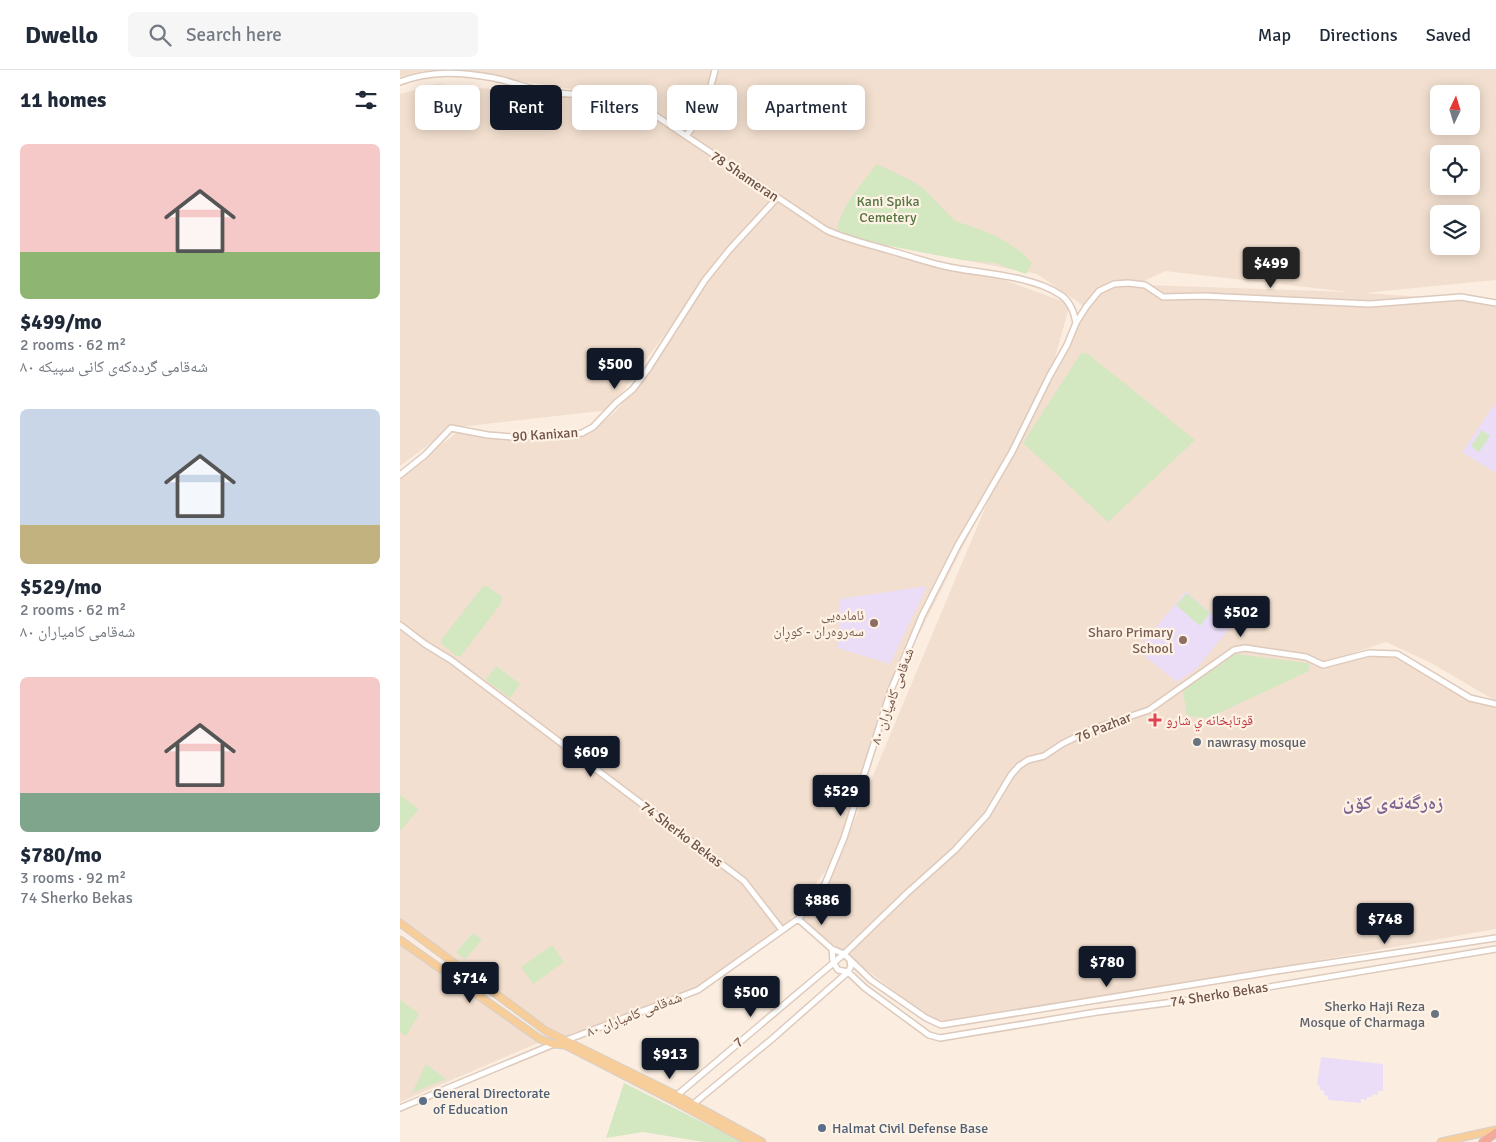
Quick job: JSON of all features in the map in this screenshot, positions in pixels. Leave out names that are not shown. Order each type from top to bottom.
[{"type":"highway","points":[[1483,1142],[1496,1132]]},
{"type":"highway","points":[[1488,1142],[1496,1140]]},
{"type":"main road","points":[[400,923],[546,1031],[567,1040],[674,1097],[750,1142]]},
{"type":"main road","points":[[400,940],[540,1038],[553,1044],[565,1045],[674,1097]]},
{"type":"main road","points":[[690,1106],[762,1142]]},
{"type":"main road","points":[[1441,1142],[1496,1132]]},
{"type":"street","points":[[686,136],[704,112],[715,70]]},
{"type":"street","name":"78 Shameran","points":[[400,82],[424,75],[446,72],[495,78],[528,88],[563,94],[588,96],[622,93],[826,230],[842,237],[940,265],[1025,281],[1048,288],[1065,299],[1074,312],[1076,324]]},
{"type":"street","name":"90 Kanixan","points":[[400,475],[425,456],[451,428],[488,435],[558,436],[582,433],[593,427],[616,403],[633,389],[705,280],[730,249],[778,198]]},
{"type":"street","name":"شەقامی کامیاران ٨٠","points":[[400,1108],[553,1044],[698,990],[798,919],[816,898],[833,867],[856,802],[891,690],[922,616],[958,545],[1012,452],[1076,324],[1086,307],[1099,291],[1114,284],[1128,283],[1145,286],[1163,297],[1203,296],[1370,304],[1461,297],[1496,303]]},
{"type":"street","name":"74 Sherko Bekas","points":[[400,626],[451,660],[744,881],[782,930]]},
{"type":"street","name":"76 Pazhar","points":[[851,948],[906,894],[955,850],[987,815],[1011,774],[1019,766],[1028,760],[1044,756],[1062,744],[1090,730],[1149,710],[1237,649],[1245,648],[1306,657],[1323,665],[1369,653],[1397,654],[1470,698],[1496,704]]},
{"type":"street","name":"74 Sherko Bekas","points":[[798,919],[832,949],[844,954],[871,980],[919,1014],[941,1025],[1496,938]]},
{"type":"street","name":"7","points":[[674,1097],[851,948]]},
{"type":"street","name":"74 Sherko Bekas","points":[[833,962],[838,970],[848,972],[865,988],[929,1035],[940,1038],[1096,1012],[1197,999],[1496,948]]},
{"type":"street","points":[[832,949],[833,962]]},
{"type":"street","points":[[690,1106],[848,972],[850,961]]},
{"type":"shaded area","points":[[400,70],[440,70],[418,72],[400,77]]},
{"type":"shaded area","points":[[449,70],[1496,70],[1496,280],[1364,293],[1496,302],[1496,701],[1431,663],[1386,642],[1320,664],[1306,657],[1245,648],[1235,650],[1312,662],[1321,667],[1369,653],[1397,654],[1470,698],[1496,704],[1496,929],[1286,966],[946,1021],[929,1018],[802,920],[829,881],[998,477],[891,690],[834,859],[784,928],[754,892],[782,931],[705,987],[573,1033],[564,1038],[400,923],[400,475],[458,432],[558,436],[590,432],[615,412],[677,332],[690,304],[763,215],[705,280],[609,410],[451,428],[400,466],[400,94],[415,90],[415,130],[480,130],[480,88],[490,89],[490,130],[562,130],[562,96],[572,97],[572,130],[657,130],[657,116],[667,123],[667,130],[678,130],[685,135],[679,130],[737,130],[737,85],[667,85],[667,121],[657,113],[657,85],[572,85],[572,89],[562,87],[562,85],[546,85]],"holes":[[[869,242],[1037,274],[1085,307],[1050,375],[1070,304],[991,275],[876,247]],[[1165,271],[1350,292],[1145,285],[1138,284]]]},
{"type":"shaded area","points":[[1496,402],[1496,473],[1462,452]]},
{"type":"shaded area","name":"ئامادەیی سەروەران - کوڕان","points":[[927,586],[890,664],[838,648],[840,599]]},
{"type":"shaded area","name":"Sharo Primary School","points":[[1186,591],[1229,629],[1196,669],[1177,682],[1137,650]]},
{"type":"shaded area","points":[[400,942],[538,1043],[400,1102]]},
{"type":"shaded area","points":[[1321,1057],[1383,1064],[1383,1091],[1378,1091],[1378,1095],[1373,1094],[1372,1097],[1367,1097],[1367,1100],[1361,1099],[1361,1103],[1328,1100],[1328,1096],[1324,1095],[1324,1091],[1320,1090],[1320,1086],[1317,1085]]},
{"type":"green space","name":"Kani Spika Cemetery","points":[[877,164],[924,189],[955,221],[987,232],[1020,251],[1032,263],[1026,274],[995,263],[962,260],[900,248],[862,240],[837,231],[839,221],[847,204]]},
{"type":"green space","points":[[1081,353],[1088,354],[1195,440],[1108,522],[1023,443]]},
{"type":"green space","points":[[1482,430],[1490,436],[1479,452],[1471,446]]},
{"type":"green space","points":[[483,586],[487,586],[502,597],[502,602],[461,656],[456,656],[441,643],[442,639]]},
{"type":"green space","points":[[1187,593],[1210,613],[1200,626],[1176,605]]},
{"type":"green space","points":[[1236,654],[1306,663],[1309,664],[1309,669],[1307,672],[1208,718],[1187,716],[1183,690]]},
{"type":"green space","points":[[496,666],[520,684],[510,698],[486,680]]},
{"type":"green space","points":[[400,795],[419,809],[400,831]]},
{"type":"green space","points":[[473,933],[482,940],[465,959],[456,952]]},
{"type":"green space","points":[[552,945],[564,962],[533,984],[521,967]]},
{"type":"green space","points":[[400,1000],[419,1014],[406,1036],[400,1032]]},
{"type":"green space","points":[[426,1064],[446,1079],[412,1093]]},
{"type":"green space","points":[[624,1083],[742,1142],[704,1142],[643,1132],[606,1138]]},
{"type":"place","name":"ئامادەیی سەروەران - کوڕان","points":[[874,623]]},
{"type":"place","name":"Sharo Primary School","points":[[1183,640]]},
{"type":"place","name":"قوتابخانه ي شارو","points":[[1155,720]]},
{"type":"place","name":"nawrasy mosque","points":[[1197,742]]},
{"type":"place","name":"Sherko Haji Reza Mosque of Charmaga","points":[[1435,1014]]},
{"type":"place","name":"General Directorate of Education","points":[[423,1101]]},
{"type":"place","name":"Halmat Civil Defense Base","points":[[822,1128]]},
{"type":"district","name":"زەرگەتەی کۆن","points":[[1393,802]]}]
